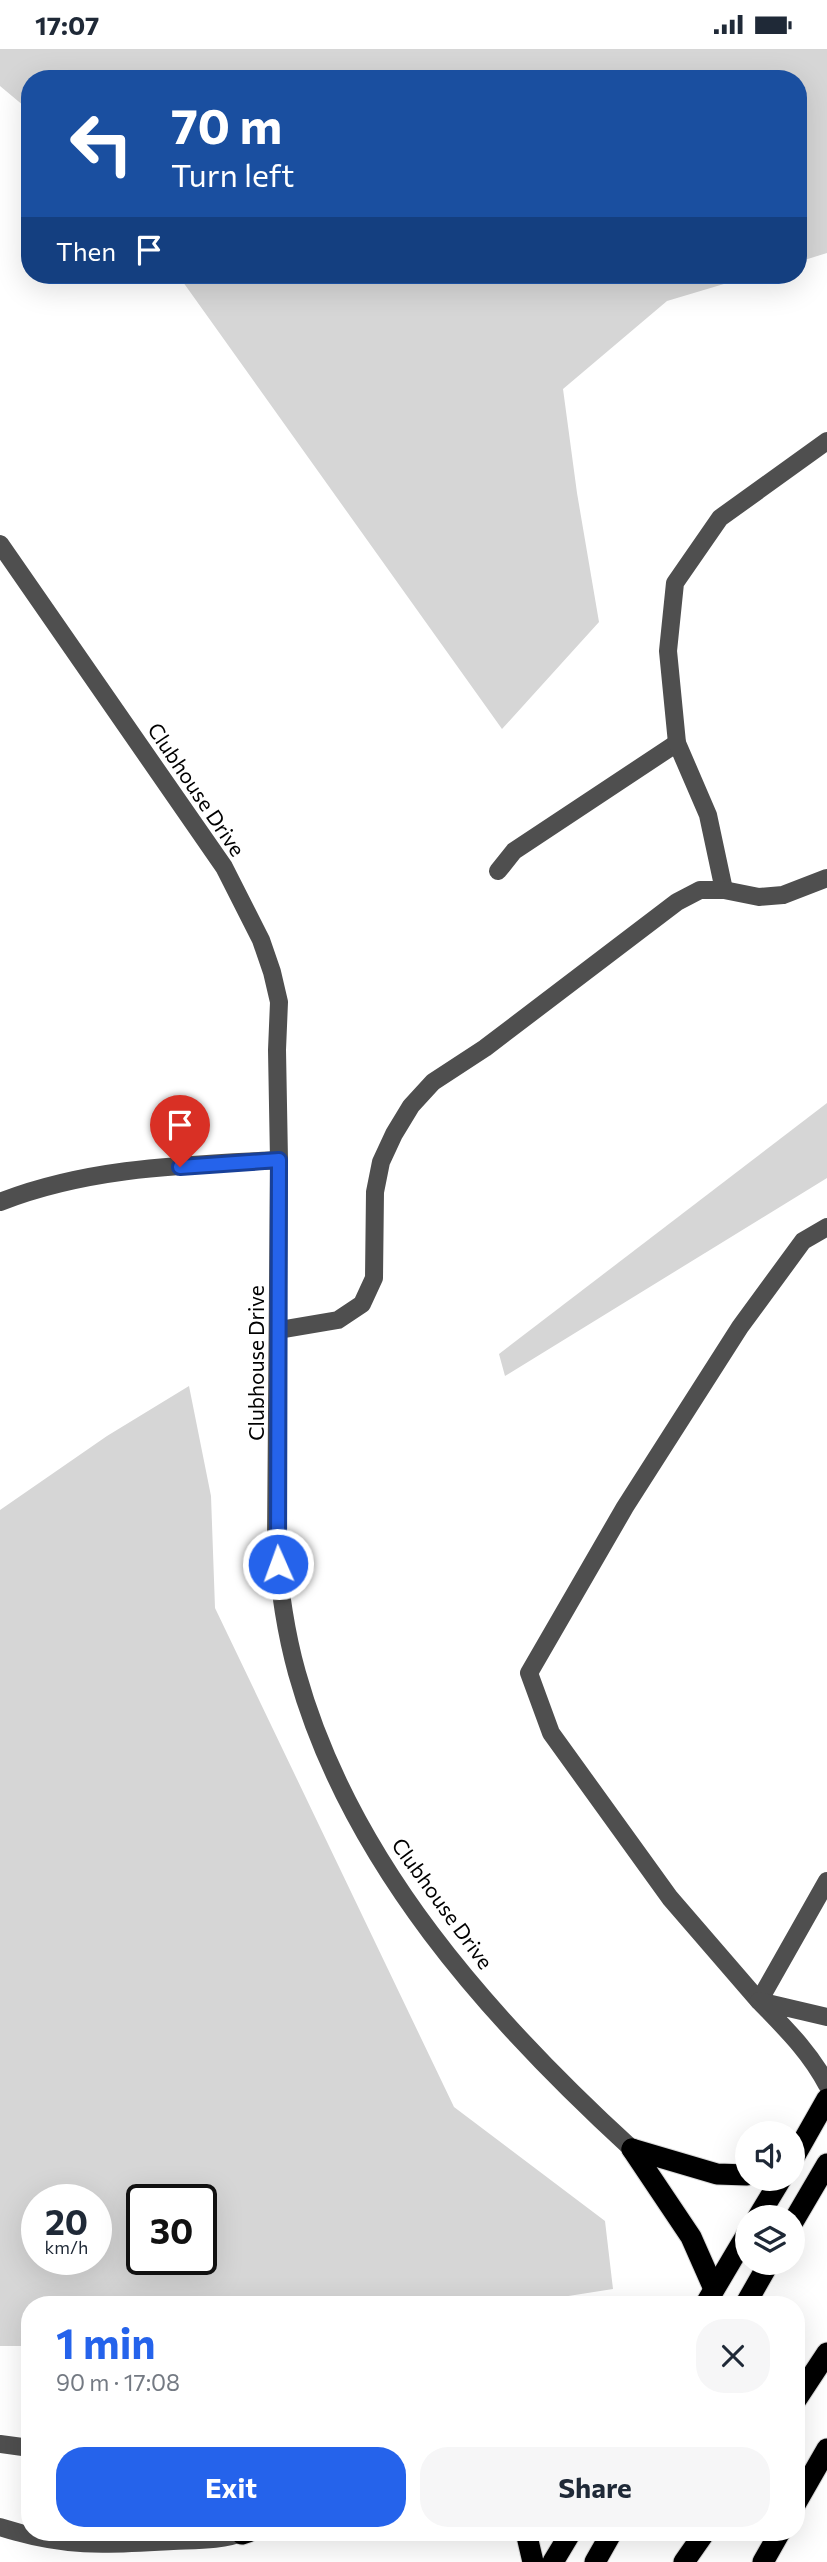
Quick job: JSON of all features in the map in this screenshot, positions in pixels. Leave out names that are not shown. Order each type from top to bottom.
[{"type":"highway","points":[[805,2137],[827,2099]]},
{"type":"highway","points":[[632,2149],[717,2174],[735,2175]]},
{"type":"highway","points":[[632,2149],[691,2237],[710,2296]]},
{"type":"highway","points":[[803,2205],[827,2164]]},
{"type":"highway","points":[[711,2296],[735,2254]]},
{"type":"highway","points":[[750,2296],[762,2275]]},
{"type":"highway","points":[[805,2386],[827,2353]]},
{"type":"highway","points":[[805,2487],[827,2449]]},
{"type":"highway","points":[[528,2541],[533,2562]]},
{"type":"highway","points":[[553,2562],[566,2541]]},
{"type":"highway","points":[[595,2562],[607,2541]]},
{"type":"highway","points":[[684,2562],[699,2541]]},
{"type":"highway","points":[[762,2562],[775,2541]]},
{"type":"street","points":[[724,890],[708,815],[677,743],[668,652],[675,583],[720,518],[827,441]]},
{"type":"street","name":"Clubhouse Drive","points":[[0,544],[224,867],[257,931],[272,972],[279,1002],[276,1542],[279,1586],[297,1674],[335,1773],[387,1869],[452,1959],[536,2057],[632,2149]]},
{"type":"street","points":[[498,871],[514,851],[677,743]]},
{"type":"street","points":[[278,1330],[338,1319],[362,1304],[374,1278],[375,1192],[381,1162],[411,1105],[433,1082],[485,1048],[677,902],[700,890],[724,890],[760,897],[783,895],[827,879]]},
{"type":"street","points":[[0,1202],[68,1179],[106,1173],[279,1160]]},
{"type":"street","points":[[827,1227],[803,1241],[740,1327],[625,1507],[529,1673],[551,1733],[670,1898],[800,2044],[815,2062],[827,2085]]},
{"type":"street","points":[[759,2001],[827,1881]]},
{"type":"street","points":[[759,2001],[827,2017]]},
{"type":"street","points":[[0,2444],[21,2447]]},
{"type":"street","points":[[0,2527],[21,2533]]},
{"type":"shaded area","points":[[0,49],[827,49],[827,253],[807,259],[807,70],[21,70],[21,104],[0,86]]},
{"type":"shaded area","points":[[184,284],[724,284],[667,301],[563,389],[599,622],[502,729]]},
{"type":"shaded area","points":[[827,1103],[827,1178],[505,1376],[499,1354]]},
{"type":"shaded area","points":[[189,1386],[211,1496],[215,1608],[454,2107],[605,2221],[613,2289],[568,2296],[21,2296],[21,2346],[0,2346],[0,1510],[107,1436]]},
{"type":"route","points":[[180,1167],[279,1160],[278,1564]]}]
